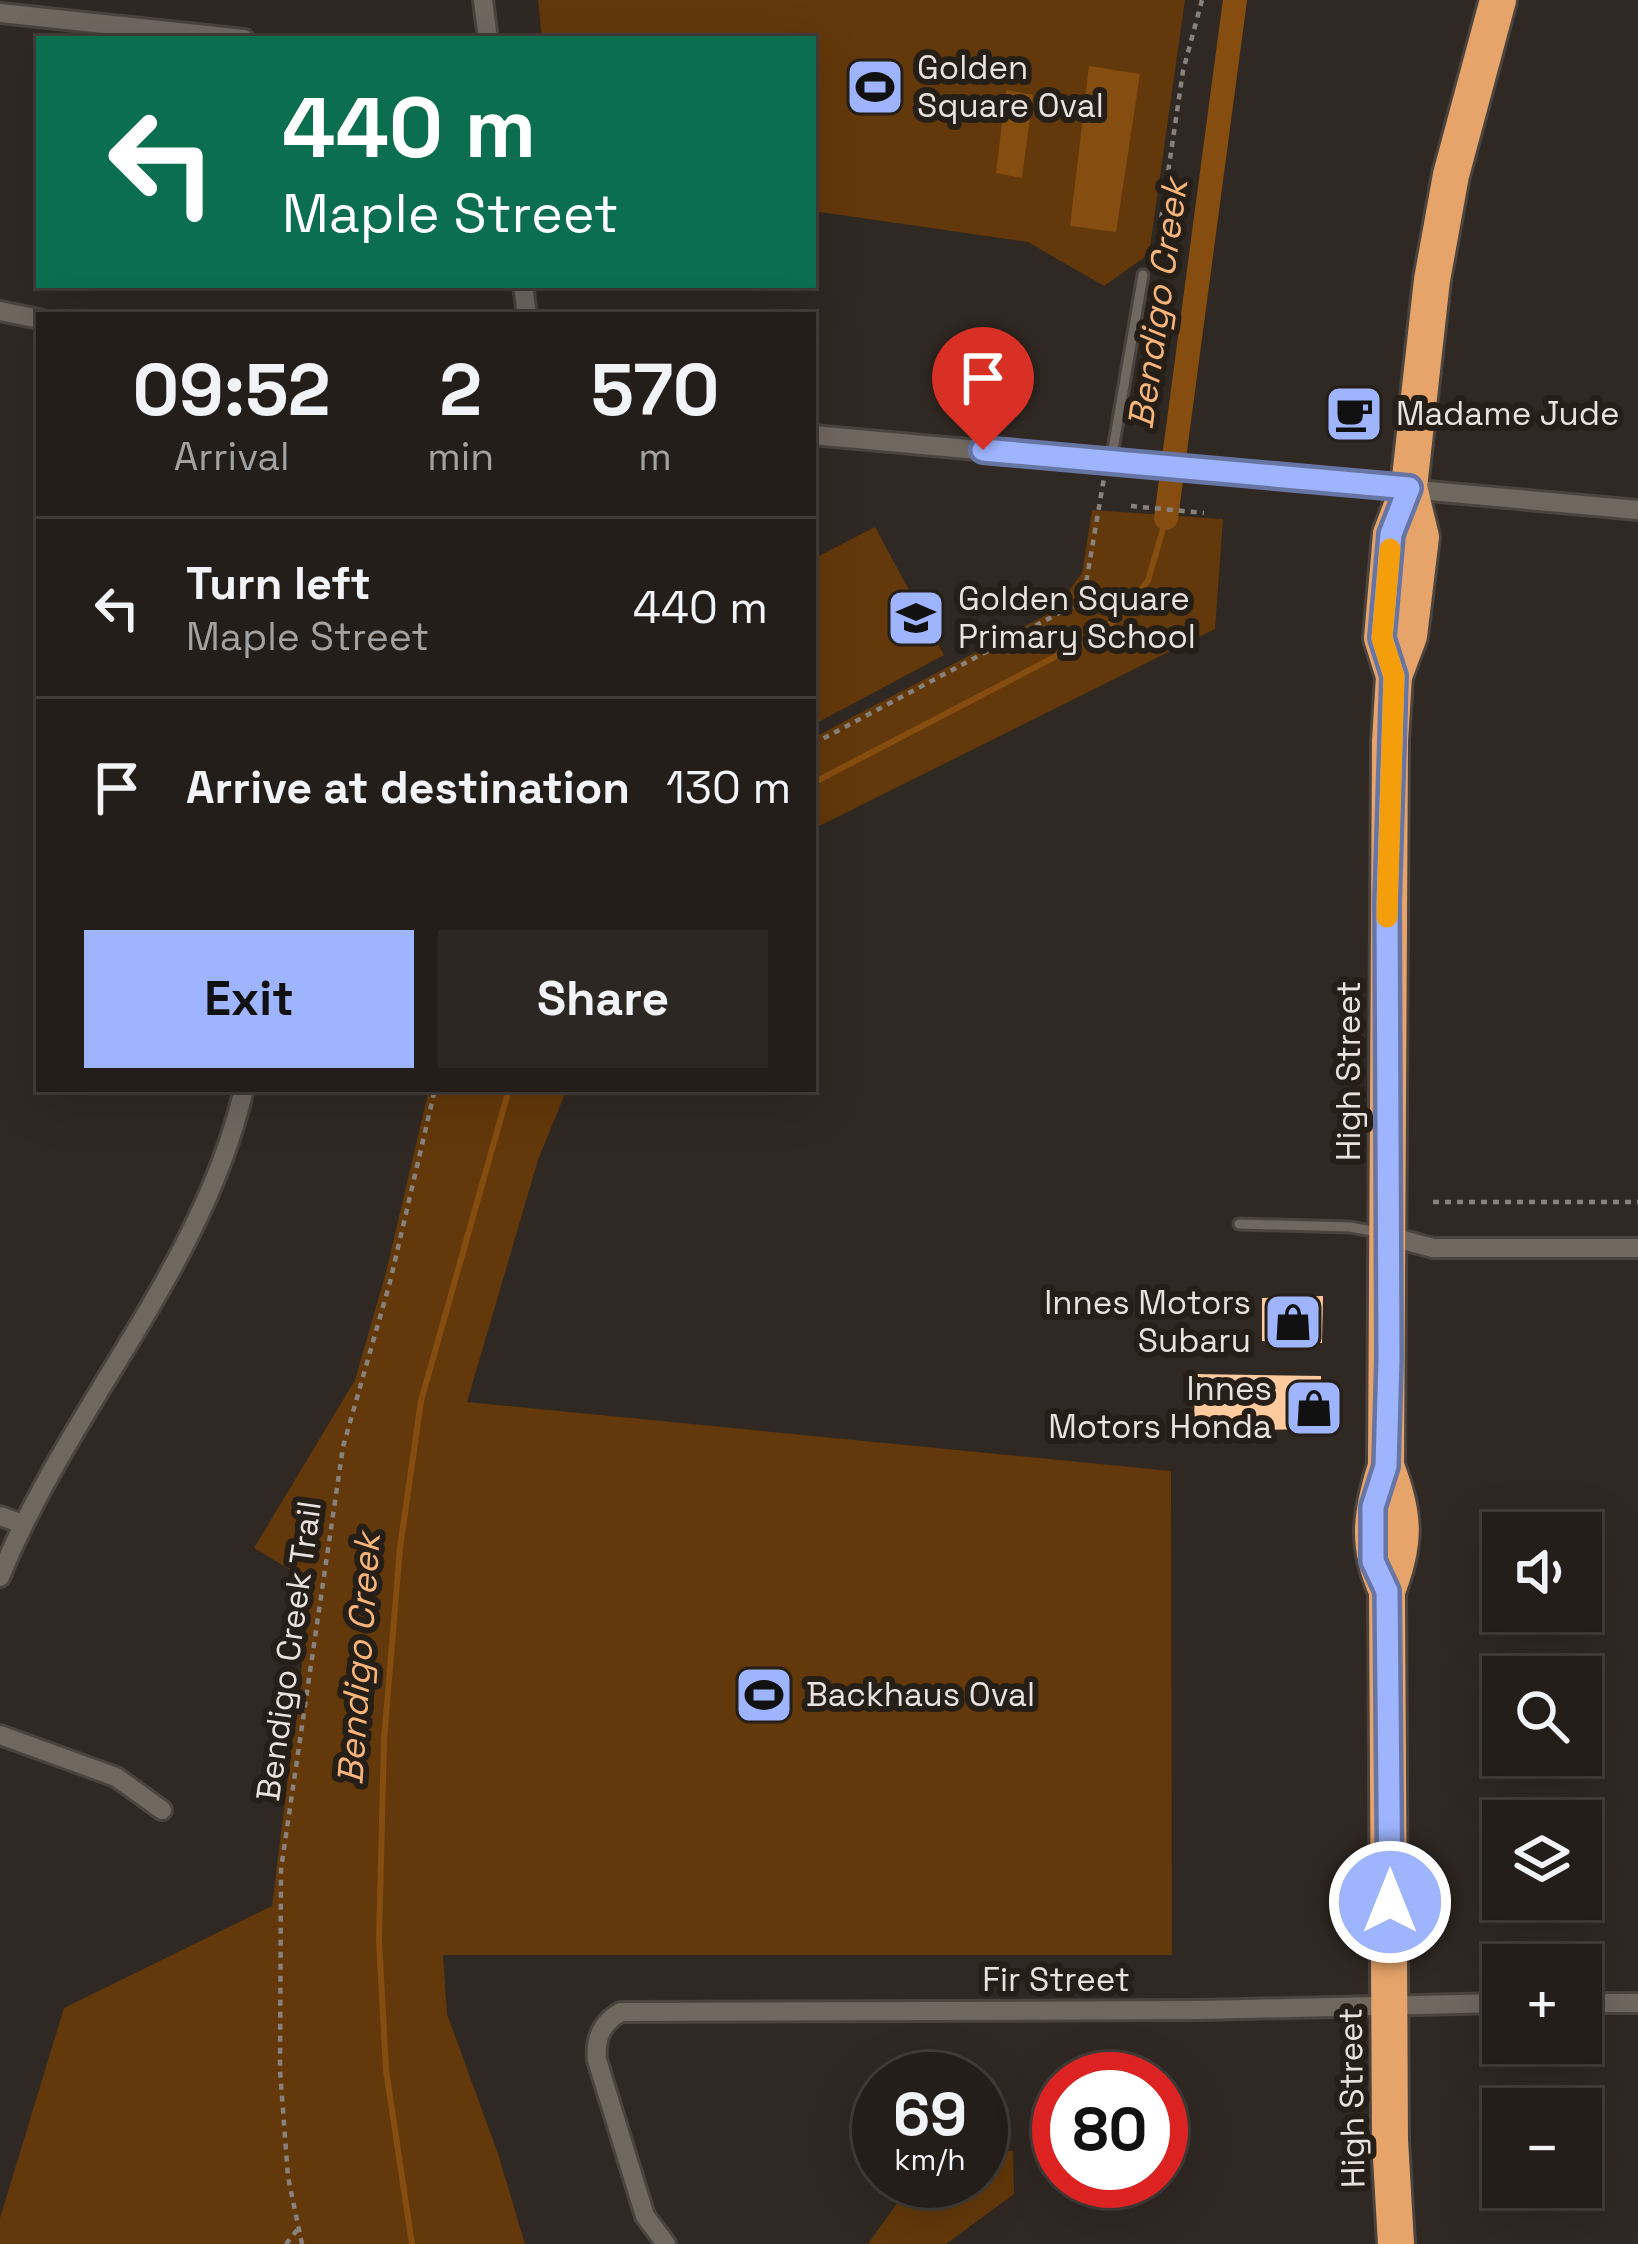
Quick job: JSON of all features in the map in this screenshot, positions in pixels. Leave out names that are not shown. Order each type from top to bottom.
[{"type":"highway","name":"High Street","points":[[1396,2244],[1390,2140],[1387,1591],[1373,1561],[1373,1507],[1386,1466],[1387,848],[1394,676],[1409,636],[1421,536],[1409,488],[1442,219],[1462,124],[1498,0]]},
{"type":"street","points":[[483,0],[488,36]]},
{"type":"street","points":[[0,13],[216,36]]},
{"type":"street","points":[[0,310],[36,319]]},
{"type":"street","points":[[816,434],[1638,510]]},
{"type":"street","points":[[0,1576],[23,1524],[195,1226],[226,1151],[243,1092]]},
{"type":"street","points":[[1388,1236],[1425,1247],[1638,1248]]},
{"type":"street","points":[[0,1516],[23,1524]]},
{"type":"street","points":[[0,1735],[116,1777],[162,1810]]},
{"type":"street","name":"Fir Street","points":[[666,2244],[645,2216],[597,2060],[597,2039],[610,2018],[636,2010],[1181,2010],[1482,2003]]},
{"type":"street","points":[[1602,2003],[1638,2003]]},
{"type":"lane","points":[[1111,461],[1143,275]]},
{"type":"lane","points":[[1239,1224],[1350,1227],[1388,1236]]},
{"type":"path","points":[[1143,275],[1156,254],[1183,71],[1202,0]]},
{"type":"path","points":[[816,742],[1078,603],[1085,590],[1102,484],[1111,461]]},
{"type":"path","points":[[1131,506],[1204,513]]},
{"type":"path","name":"Bendigo Creek Trail","points":[[302,2244],[288,2177],[280,2070],[281,1869],[344,1447],[390,1282],[434,1092]]},
{"type":"path","points":[[1432,1202],[1638,1202]]},
{"type":"path","points":[[286,2244],[297,2230]]},
{"type":"shaded area","points":[[538,0],[1185,0],[1149,254],[1104,286],[1028,242],[816,211],[816,36],[542,36]]},
{"type":"shaded area","points":[[1089,66],[1140,74],[1116,232],[1070,226]]},
{"type":"shaded area","points":[[1006,90],[1033,95],[1022,178],[996,173]]},
{"type":"shaded area","points":[[1092,510],[1223,519],[1215,629],[816,828],[816,736],[1054,611],[1082,573]]},
{"type":"shaded area","points":[[875,527],[944,655],[816,723],[816,557]]},
{"type":"shaded area","points":[[428,1092],[566,1092],[538,1160],[467,1402],[1171,1471],[1172,1955],[443,1955],[447,2014],[525,2244],[0,2244],[0,2218],[64,2008],[272,1906],[312,1583],[254,1548],[355,1380]]},
{"type":"shaded area","points":[[1008,2151],[1013,2151],[1014,2194],[1008,2198]]},
{"type":"shaded area","points":[[894,2208],[995,2208],[946,2244],[868,2244]]},
{"type":"building","name":"Innes Motors Subaru","points":[[1323,1296],[1322,1343],[1262,1341],[1262,1298]]},
{"type":"building","points":[[1195,1374],[1321,1376],[1321,1429],[1194,1431]]},
{"type":"waterway","name":"Bendigo Creek","points":[[1166,518],[1235,0]]},
{"type":"waterway","name":"Bendigo Creek","points":[[816,781],[1115,621],[1148,581],[1166,518]]},
{"type":"waterway","name":"Bendigo Creek","points":[[412,2244],[386,2070],[379,1940],[384,1740],[400,1548],[421,1401],[508,1092]]},
{"type":"slow traffic","points":[[1387,917],[1394,676],[1382,638],[1390,549]]},
{"type":"place","name":"Golden Square Oval","points":[[875,87]]},
{"type":"place","name":"Madame Jude","points":[[1354,414]]},
{"type":"place","name":"Golden Square Primary School","points":[[916,618]]},
{"type":"place","name":"Innes Motors Subaru","points":[[1293,1322]]},
{"type":"place","name":"Innes Motors Honda","points":[[1314,1408]]},
{"type":"place","name":"Backhaus Oval","points":[[764,1695]]},
{"type":"route","points":[[983,450],[1409,488],[1391,534],[1382,638],[1394,676],[1387,903],[1389,1359],[1386,1466],[1373,1507],[1373,1561],[1387,1591],[1390,1902]]}]
